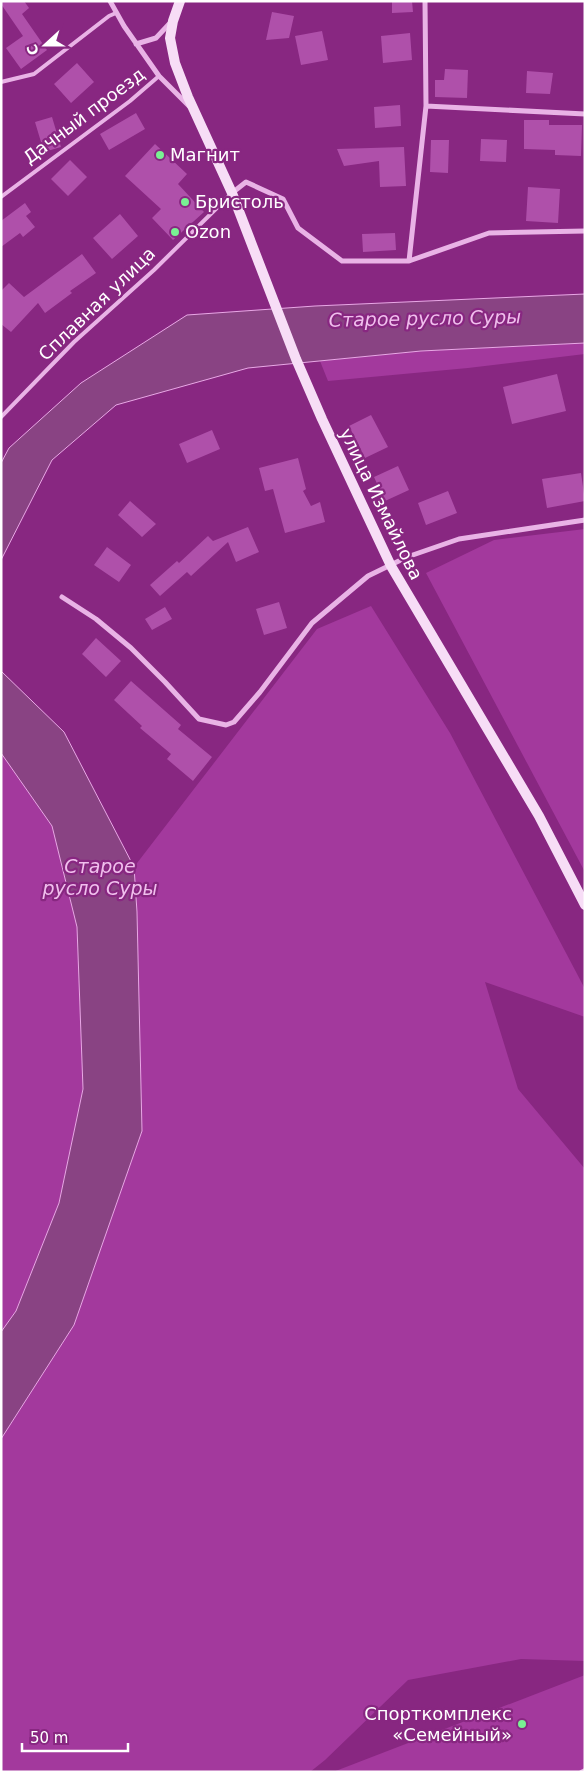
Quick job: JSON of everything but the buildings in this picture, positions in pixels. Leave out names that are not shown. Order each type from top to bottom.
[{"type":"main road","name":"улица Измайлова","points":[[180,1],[173,20],[170,38],[175,63],[188,97],[232,193],[296,360],[390,566],[539,816],[585,905]]},
{"type":"street","points":[[110,1],[136,44],[159,76],[195,112]]},
{"type":"street","points":[[409,261],[426,106],[425,1]]},
{"type":"street","points":[[136,44],[156,38],[173,20]]},
{"type":"street","points":[[426,106],[585,114]]},
{"type":"street","name":"Сплавная улица","points":[[232,193],[246,182],[283,199],[298,228],[342,260],[409,261],[489,233],[585,231]]},
{"type":"street","points":[[62,597],[96,619],[131,648],[199,719],[226,725],[234,722],[274,675],[312,623],[368,576],[407,557],[459,539],[585,520]]},
{"type":"lane","points":[[1,82],[34,74],[109,16],[116,13]]},
{"type":"lane","name":"Дачный проезд","points":[[1,197],[130,101],[159,76]]},
{"type":"lane","name":"Сплавная улица","points":[[1,417],[74,342],[154,270],[232,193]]},
{"type":"shaded area","points":[[585,343],[585,354],[468,368],[328,381],[320,361],[421,351]]},
{"type":"shaded area","points":[[585,529],[585,872],[426,573],[494,540]]},
{"type":"shaded area","points":[[371,606],[450,733],[585,989],[585,1017],[485,982],[518,1089],[585,1169],[585,1661],[521,1659],[408,1680],[325,1760],[310,1772],[1,1772],[1,1439],[74,1325],[142,1131],[137,912],[134,867],[317,629]]},
{"type":"shaded area","points":[[1,753],[52,826],[77,927],[83,1089],[59,1203],[16,1311],[1,1332]]},
{"type":"shaded area","name":"Спорткомплекс «Семейный»","points":[[585,1675],[585,1772],[333,1772]]},
{"type":"water","name":"Старое русло Суры","points":[[585,294],[585,343],[421,351],[248,368],[116,405],[52,460],[1,560],[1,463],[9,448],[81,383],[187,315],[315,306]]},
{"type":"water","name":"Старое русло Суры","points":[[1,671],[64,732],[134,867],[137,912],[142,1131],[74,1325],[1,1439],[1,1332],[16,1311],[59,1203],[83,1089],[77,927],[52,826],[1,753]]},
{"type":"place","name":"Магнит","points":[[160,155]]},
{"type":"place","name":"Бристоль","points":[[185,202]]},
{"type":"place","name":"Ozon","points":[[175,232]]},
{"type":"place","name":"Спорткомплекс «Семейный»","points":[[522,1724]]}]
